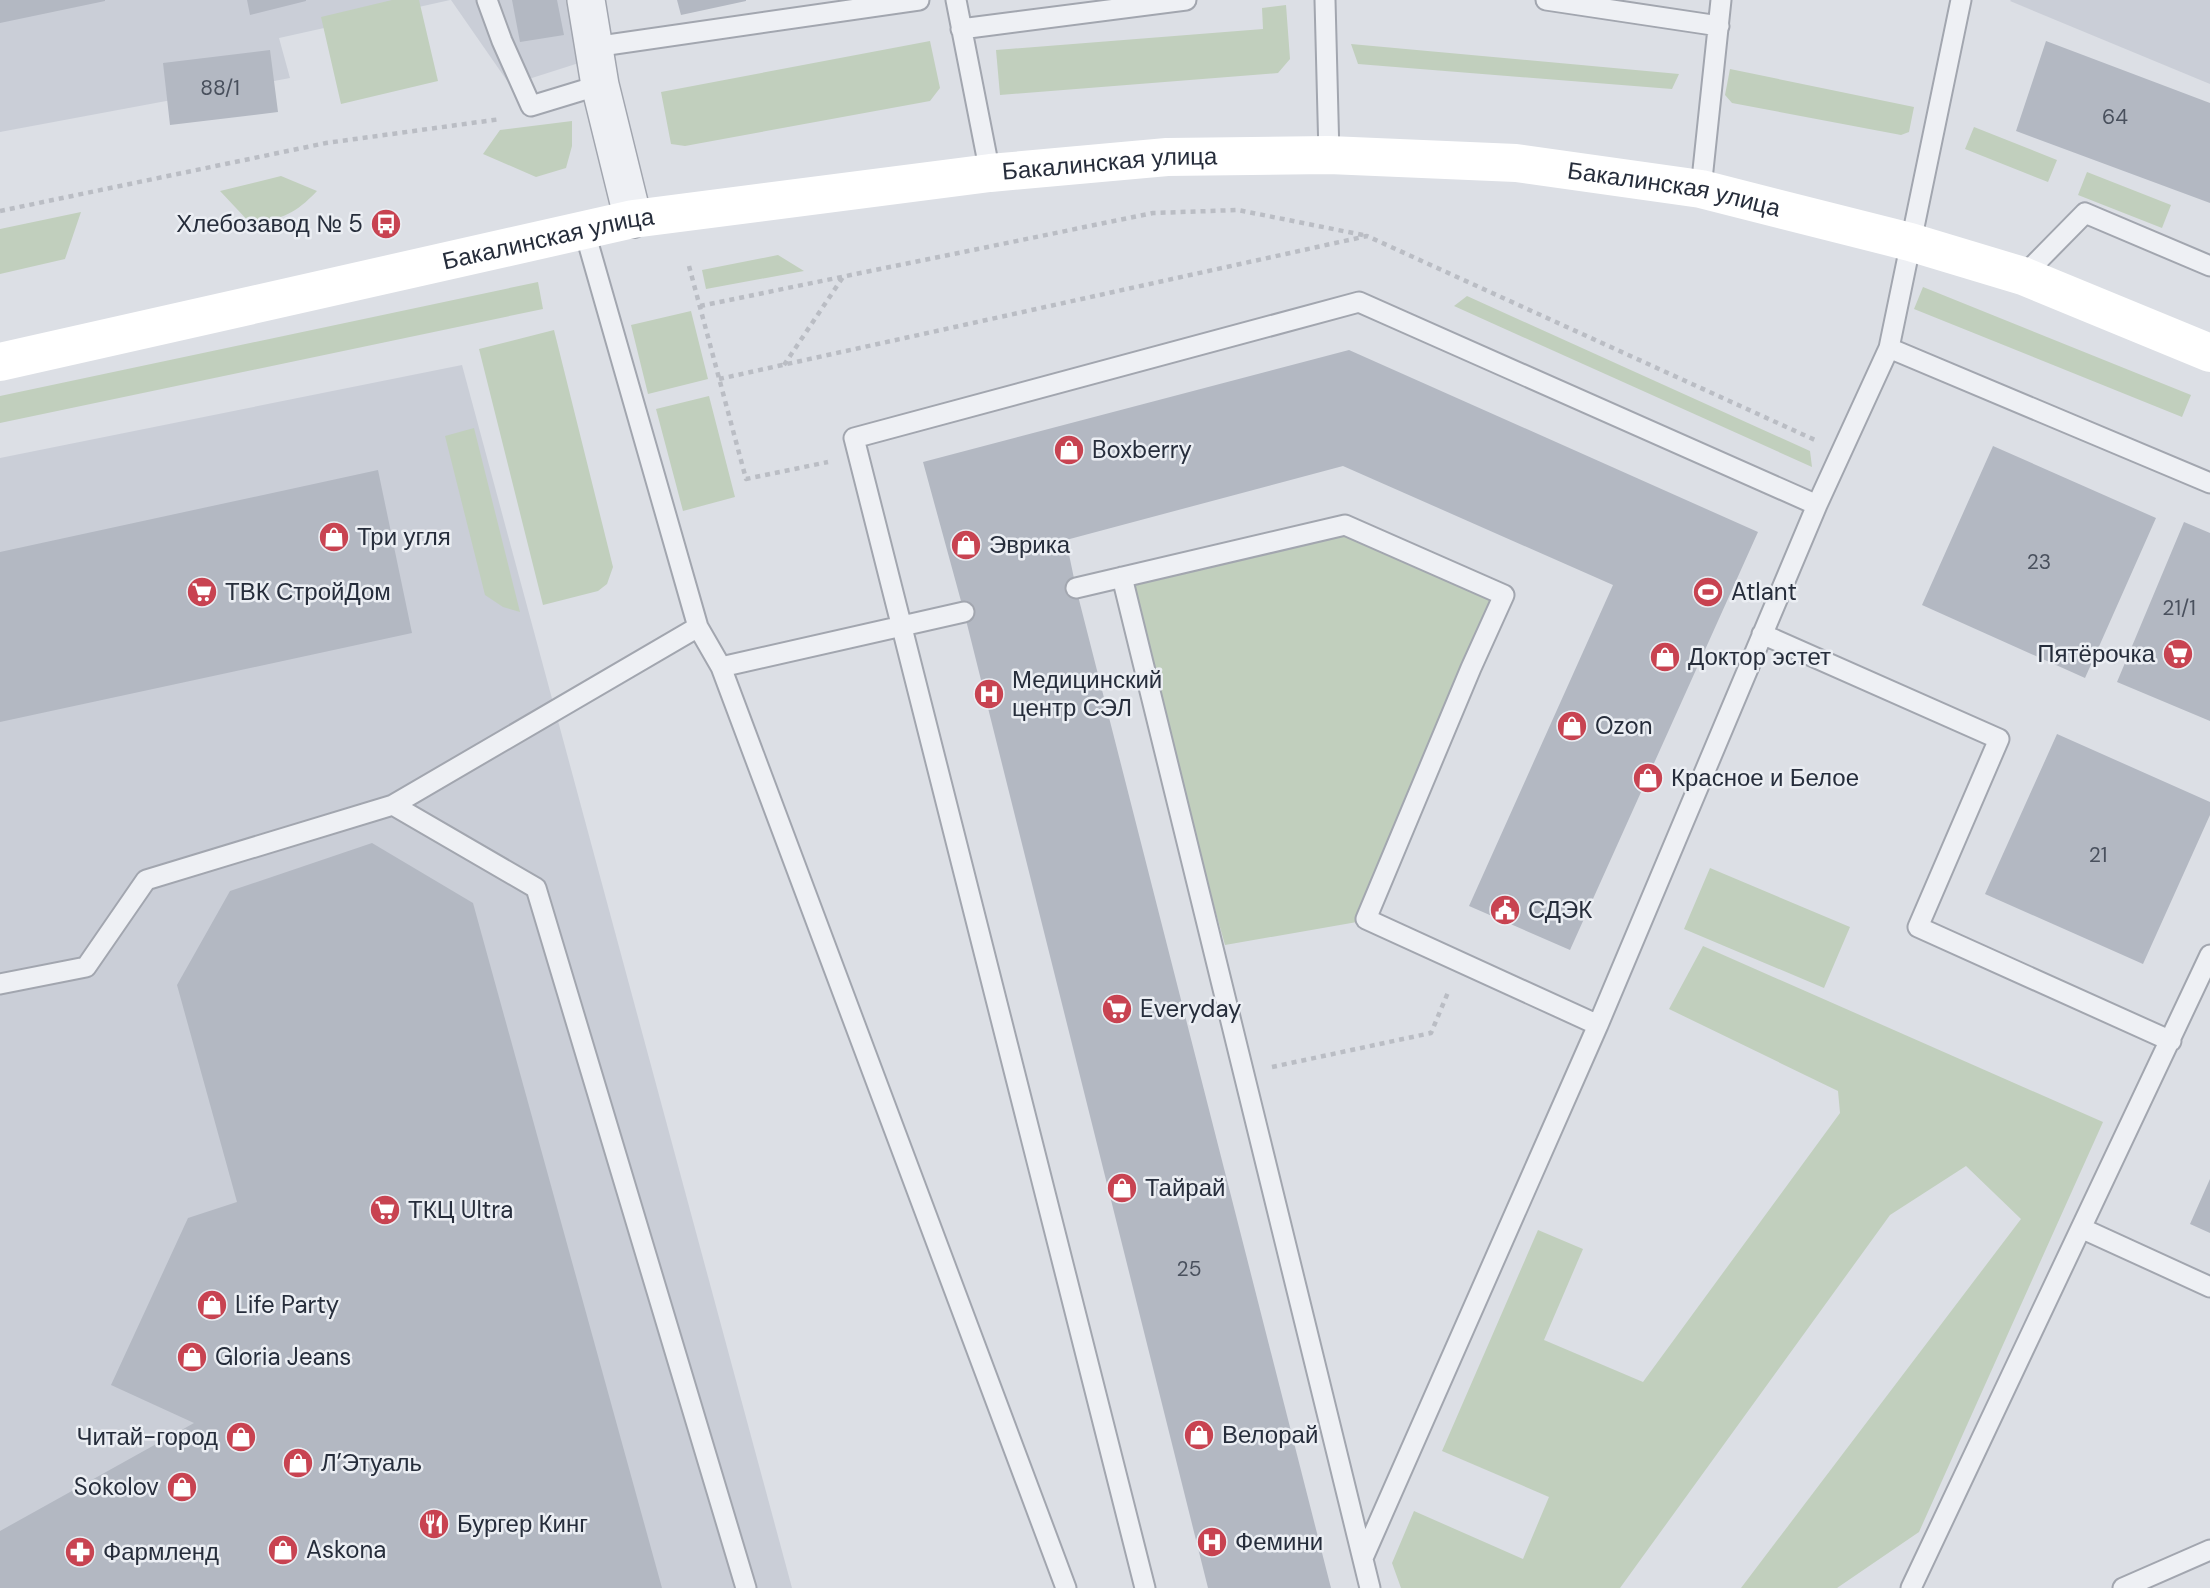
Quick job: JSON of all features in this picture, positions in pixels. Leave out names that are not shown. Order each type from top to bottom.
[{"type":"main road","name":"Бакалинская улица","points":[[0,362],[633,219],[990,173],[1167,157],[1329,155],[1516,163],[1701,189],[1910,242],[2023,276],[2210,353]]},
{"type":"street","points":[[586,0],[600,85],[633,219]]},
{"type":"lane","points":[[487,0],[531,106],[600,85]]},
{"type":"lane","points":[[594,47],[919,0]]},
{"type":"lane","points":[[956,0],[990,173]]},
{"type":"lane","points":[[961,29],[1186,0]]},
{"type":"lane","points":[[1325,0],[1329,155]]},
{"type":"lane","points":[[1546,0],[1719,26]]},
{"type":"lane","points":[[1701,189],[1721,0]]},
{"type":"lane","points":[[1363,1558],[1598,1025],[1817,505],[1889,348],[1961,0]]},
{"type":"lane","points":[[2023,276],[2085,213],[2210,266]]},
{"type":"lane","points":[[584,229],[698,627],[721,667],[1066,1588]]},
{"type":"lane","points":[[1145,1588],[903,626],[853,438],[1359,302],[1817,505]]},
{"type":"lane","points":[[1889,348],[2210,483]]},
{"type":"lane","points":[[1076,588],[1345,525],[1504,596],[1366,919],[1598,1025]]},
{"type":"lane","points":[[1122,577],[1370,1588]]},
{"type":"lane","points":[[721,667],[964,612]]},
{"type":"lane","points":[[0,984],[86,967],[146,880],[393,804],[698,627]]},
{"type":"lane","points":[[1762,634],[1999,739],[1918,927],[2171,1041]]},
{"type":"lane","points":[[393,804],[536,888],[746,1588]]},
{"type":"lane","points":[[1911,1588],[2210,955]]},
{"type":"lane","points":[[2081,1228],[2210,1287]]},
{"type":"lane","points":[[2123,1588],[2210,1550]]},
{"type":"path","points":[[0,211],[326,143],[505,118]]},
{"type":"path","points":[[700,306],[1153,213],[1238,210],[1367,236]]},
{"type":"path","points":[[690,266],[746,479],[858,455]]},
{"type":"path","points":[[784,365],[843,277]]},
{"type":"path","points":[[1244,1073],[1431,1032],[1461,962]]},
{"type":"shaded area","points":[[0,0],[450,0],[279,38],[290,78],[0,132]]},
{"type":"shaded area","points":[[451,0],[571,0],[582,62],[510,85]]},
{"type":"shaded area","points":[[2210,0],[2210,84],[2010,1]]},
{"type":"shaded area","points":[[462,365],[792,1588],[0,1588],[0,458]]},
{"type":"green space","points":[[392,0],[419,0],[438,81],[341,104],[321,17]]},
{"type":"green space","points":[[1286,5],[1290,59],[1278,73],[1000,95],[996,50],[1263,29],[1262,8]]},
{"type":"green space","points":[[930,41],[940,88],[930,101],[685,146],[671,144],[661,92]]},
{"type":"green space","points":[[1351,44],[1679,74],[1672,89],[1358,64]]},
{"type":"green space","points":[[1730,69],[1914,107],[1909,132],[1901,135],[1732,103],[1725,95]]},
{"type":"green space","points":[[572,121],[572,146],[566,168],[536,177],[483,154],[500,130]]},
{"type":"green space","points":[[1974,127],[2057,160],[2048,182],[1965,149]]},
{"type":"green space","points":[[2087,172],[2171,205],[2162,228],[2078,195]]},
{"type":"green space","points":[[281,176],[317,191],[294,210],[272,220],[251,224],[220,191]]},
{"type":"green space","points":[[81,212],[65,259],[0,274],[0,229]]},
{"type":"green space","points":[[778,255],[804,271],[706,289],[702,270]]},
{"type":"green space","points":[[538,282],[543,309],[0,423],[0,396]]},
{"type":"green space","points":[[1923,287],[2191,395],[2182,417],[1914,309]]},
{"type":"green space","points":[[1467,296],[1810,451],[1812,467],[1454,306]]},
{"type":"green space","points":[[691,311],[708,379],[648,394],[631,325]]},
{"type":"green space","points":[[554,330],[613,567],[607,584],[598,591],[543,605],[479,349]]},
{"type":"green space","points":[[709,396],[735,497],[683,511],[656,409]]},
{"type":"green space","points":[[474,428],[520,612],[503,607],[485,595],[445,436]]},
{"type":"green space","points":[[1344,536],[1491,600],[1357,922],[1225,945],[1124,587]]},
{"type":"green space","points":[[1710,868],[1850,927],[1824,988],[1684,929]]},
{"type":"green space","points":[[1703,946],[2103,1122],[1919,1532],[1837,1588],[1741,1588],[2021,1219],[1966,1166],[1890,1215],[1620,1588],[1401,1588],[1392,1563],[1414,1511],[1523,1559],[1549,1497],[1442,1451],[1538,1230],[1583,1249],[1544,1340],[1643,1382],[1840,1113],[1838,1091],[1669,1009]]},
{"type":"building","points":[[0,0],[105,0],[105,1],[0,23]]},
{"type":"building","points":[[247,0],[306,0],[306,1],[250,15]]},
{"type":"building","points":[[512,0],[557,0],[564,35],[520,42]]},
{"type":"building","points":[[677,0],[746,0],[746,1],[681,15]]},
{"type":"building","points":[[2046,41],[2210,103],[2210,203],[2016,131]]},
{"type":"building","points":[[270,50],[278,112],[170,125],[163,63]]},
{"type":"building","points":[[1349,350],[1758,532],[1570,950],[1469,906],[1613,585],[1343,466],[1066,540],[1331,1588],[1208,1588],[964,612],[923,462]]},
{"type":"building","points":[[1993,446],[2156,518],[2085,678],[1922,605]]},
{"type":"building","name":"ТВК СтройДом","points":[[378,470],[412,633],[0,722],[0,552]]},
{"type":"building","points":[[2184,522],[2210,533],[2210,721],[2117,682]]},
{"type":"building","points":[[2057,734],[2210,802],[2210,815],[2143,964],[1985,894]]},
{"type":"building","name":"ТКЦ Ultra","points":[[372,843],[473,903],[662,1588],[0,1588],[0,1531],[194,1423],[111,1385],[188,1218],[237,1202],[177,985],[230,891]]},
{"type":"building","points":[[2210,1179],[2210,1233],[2190,1224]]},
{"type":"place","name":"Хлебозавод № 5","points":[[386,224]]},
{"type":"place","name":"Boxberry","points":[[1069,450]]},
{"type":"place","name":"Три угля","points":[[334,537]]},
{"type":"place","name":"Эврика","points":[[966,545]]},
{"type":"place","name":"ТВК СтройДом","points":[[202,592]]},
{"type":"place","name":"Atlant","points":[[1708,592]]},
{"type":"place","name":"Пятёрочка","points":[[2178,654]]},
{"type":"place","name":"Доктор эстет","points":[[1665,657]]},
{"type":"place","name":"Медицинский центр СЭЛ","points":[[989,694]]},
{"type":"place","name":"Ozon","points":[[1572,726]]},
{"type":"place","name":"Красное и Белое","points":[[1648,778]]},
{"type":"place","name":"СДЭК","points":[[1505,910]]},
{"type":"place","name":"Everyday","points":[[1117,1009]]},
{"type":"place","name":"Тайрай","points":[[1122,1188]]},
{"type":"place","name":"ТКЦ Ultra","points":[[385,1210]]},
{"type":"place","name":"Life Party","points":[[212,1305]]},
{"type":"place","name":"Gloria Jeans","points":[[192,1357]]},
{"type":"place","name":"Велорай","points":[[1199,1435]]},
{"type":"place","name":"Читай-город","points":[[241,1437]]},
{"type":"place","name":"Л’Этуаль","points":[[298,1463]]},
{"type":"place","name":"Sokolov","points":[[182,1487]]},
{"type":"place","name":"Бургер Кинг","points":[[434,1524]]},
{"type":"place","name":"Фемини","points":[[1212,1542]]},
{"type":"place","name":"Askona","points":[[283,1550]]},
{"type":"place","name":"Фармленд","points":[[80,1552]]}]
